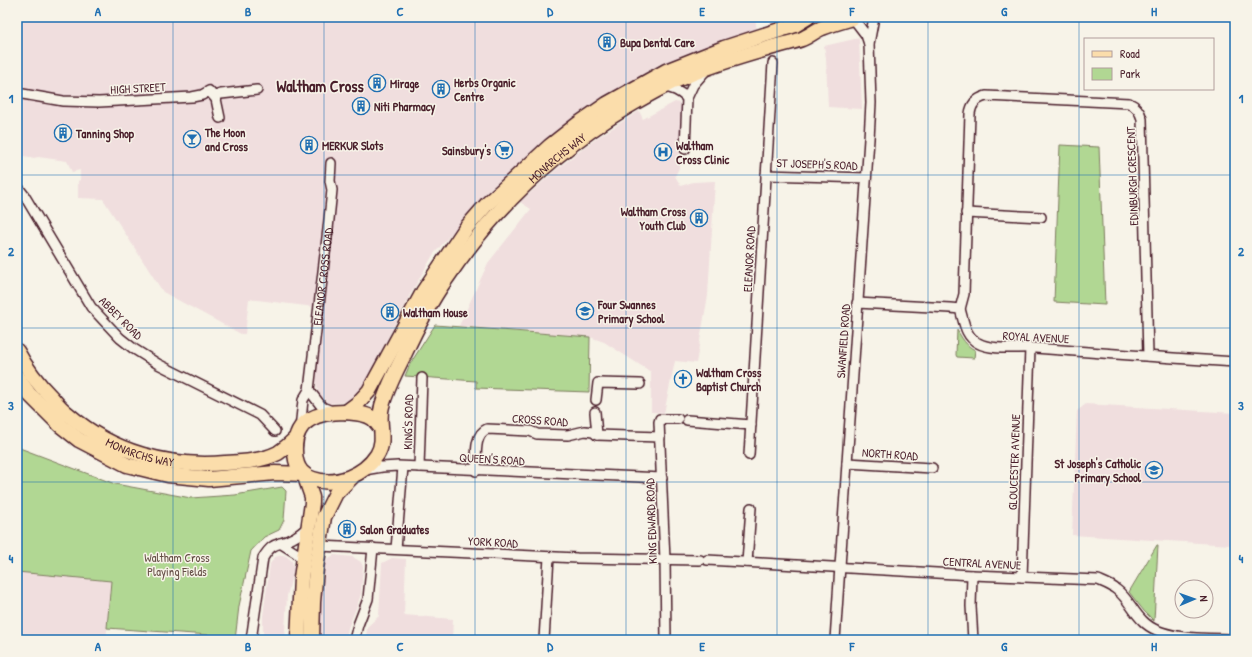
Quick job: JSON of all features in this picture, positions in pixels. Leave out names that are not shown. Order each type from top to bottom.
[{"type":"main road","name":"MONARCHS WAY","points":[[340,412],[358,403],[370,391],[423,292],[466,228],[487,204],[550,146],[607,104],[666,71],[724,48],[795,25],[808,17]]},
{"type":"main road","name":"MONARCHS WAY","points":[[381,428],[380,412],[387,391],[422,318],[445,280],[467,249],[489,222],[523,186],[580,138],[610,117],[663,87],[708,67],[802,39],[823,28],[856,17]]},
{"type":"main road","name":"MONARCHS WAY","points":[[17,351],[40,386],[68,415],[89,430],[113,444],[148,457],[172,462],[203,465],[252,461],[280,452],[297,434]]},
{"type":"main road","name":"MONARCHS WAY","points":[[17,377],[29,394],[60,425],[89,446],[127,465],[168,475],[209,479],[275,473],[304,474]]},
{"type":"main road","points":[[298,640],[303,560],[312,497],[304,474],[298,467],[295,457],[297,434],[303,424],[314,417],[340,412],[358,413],[371,417],[381,428],[382,442],[378,452],[371,462],[357,473],[336,494],[324,517],[312,602],[312,640]]},
{"type":"main road","points":[[304,474],[324,482],[338,481],[357,473]]},
{"type":"street","name":"SWANFIELD ROAD","points":[[856,17],[866,35],[869,44]]},
{"type":"street","name":"SWANFIELD ROAD","points":[[835,640],[871,103],[869,44],[874,17]]},
{"type":"street","name":"ELEANOR ROAD","points":[[749,455],[773,64]]},
{"type":"street","points":[[685,149],[687,98],[693,85],[708,67]]},
{"type":"street","points":[[663,87],[673,88],[681,92],[687,98]]},
{"type":"street","name":"HIGH STREET","points":[[17,94],[63,101],[99,102],[192,97],[209,92],[215,96],[257,90]]},
{"type":"street","points":[[215,96],[220,118]]},
{"type":"street","name":"EDINBURGH CRESCENT","points":[[960,309],[964,294],[970,109],[973,103],[986,96],[1126,102],[1134,105],[1140,112],[1142,119],[1148,356]]},
{"type":"street","name":"ELEANOR CROSS ROAD","points":[[297,434],[304,400],[308,390],[329,222],[332,190],[330,181],[331,163]]},
{"type":"street","name":"ST JOSEPH'S ROAD","points":[[766,175],[866,178]]},
{"type":"street","name":"ABBEY ROAD","points":[[17,186],[24,195],[91,307],[120,338],[158,364],[260,415],[275,431]]},
{"type":"street","points":[[966,213],[1041,217]]},
{"type":"street","points":[[857,303],[960,309]]},
{"type":"street","name":"ROYAL AVENUE","points":[[960,309],[966,330],[971,338],[979,344],[988,347],[1030,348],[1235,362]]},
{"type":"street","name":"GLOUCESTER AVENUE","points":[[1022,577],[1030,348]]},
{"type":"street","name":"KING'S ROAD","points":[[419,467],[422,378]]},
{"type":"street","points":[[596,400],[598,383],[640,384]]},
{"type":"street","points":[[308,390],[322,407],[340,412]]},
{"type":"street","points":[[595,412],[597,435]]},
{"type":"street","name":"KING EDWARD ROAD","points":[[666,640],[660,419],[683,419],[751,424]]},
{"type":"street","name":"CROSS ROAD","points":[[476,471],[478,439],[482,432],[487,429],[530,431],[537,434],[568,435],[585,431],[593,432],[597,435],[660,437]]},
{"type":"street","name":"NORTH ROAD","points":[[847,463],[932,468]]},
{"type":"street","name":"QUEEN'S ROAD","points":[[357,473],[382,467],[419,467],[476,471],[662,478]]},
{"type":"street","points":[[396,549],[403,467]]},
{"type":"street","points":[[748,562],[751,508]]},
{"type":"street","points":[[251,640],[263,558],[269,549],[275,544],[299,535],[308,527]]},
{"type":"street","points":[[280,543],[296,553],[303,560]]},
{"type":"street","name":"YORK ROAD","points":[[319,546],[665,560]]},
{"type":"street","points":[[354,640],[368,599],[373,548]]},
{"type":"street","points":[[544,640],[549,556]]},
{"type":"street","name":"CENTRAL AVENUE","points":[[665,560],[748,562],[972,575],[1098,580],[1109,584],[1119,591],[1143,621],[1152,628],[1165,634],[1204,638],[1235,639]]},
{"type":"street","points":[[972,575],[971,606],[973,640]]},
{"type":"shaded area","points":[[17,17],[755,17],[757,31],[660,64],[574,117],[491,188],[433,255],[411,293],[367,381],[358,394],[345,402],[329,404],[319,394],[316,383],[323,308],[249,299],[245,334],[241,334],[163,292],[103,199],[78,198],[78,181],[80,180],[80,170],[72,172],[67,161],[38,157],[34,158],[24,156],[17,162]]},
{"type":"shaded area","points":[[859,38],[862,109],[828,107],[826,58],[824,46]]},
{"type":"shaded area","name":"Four Swannes Primary School","points":[[675,102],[680,103],[681,109],[679,168],[675,176],[681,186],[693,182],[715,181],[708,295],[696,363],[675,361],[664,413],[651,412],[651,372],[604,342],[590,337],[459,326],[488,263],[531,209],[520,202],[557,169],[597,138],[639,111],[643,119]]},
{"type":"shaded area","name":"St Joseph's Catholic Primary School","points":[[1086,404],[1235,413],[1235,460],[1232,481],[1231,545],[1072,535],[1077,411]]},
{"type":"shaded area","points":[[283,555],[292,561],[294,568],[287,596],[285,630],[287,640],[263,640],[263,616],[270,564],[275,557]]},
{"type":"shaded area","points":[[334,555],[353,557],[361,562],[363,567],[361,594],[348,628],[346,640],[320,640],[321,599],[325,565],[327,559]]},
{"type":"shaded area","points":[[392,558],[406,559],[404,615],[453,619],[452,640],[366,640],[367,627],[379,616],[382,563]]},
{"type":"shaded area","points":[[17,572],[112,581],[106,640],[17,640]]},
{"type":"green space","points":[[1060,145],[1099,147],[1105,305],[1054,302]]},
{"type":"green space","points":[[435,325],[590,337],[589,392],[476,388],[476,381],[405,376],[410,364]]},
{"type":"green space","points":[[957,330],[967,344],[975,350],[974,358],[957,357]]},
{"type":"green space","name":"Waltham Cross Playing Fields","points":[[17,447],[115,484],[191,498],[235,495],[282,487],[286,491],[284,520],[279,530],[264,537],[251,551],[239,606],[235,640],[209,640],[209,635],[107,628],[111,581],[17,572]]},
{"type":"green space","points":[[1158,545],[1154,621],[1129,592]]},
{"type":"place","name":"Bupa Dental Care","points":[[607,42]]},
{"type":"place","name":"Mirage","points":[[377,83]]},
{"type":"place","name":"Herbs Organic Centre","points":[[441,89]]},
{"type":"place","name":"Niti Pharmacy","points":[[361,106]]},
{"type":"place","name":"Tanning Shop","points":[[63,133]]},
{"type":"place","name":"The Moon and Cross","points":[[192,139]]},
{"type":"place","name":"MERKUR Slots","points":[[309,145]]},
{"type":"place","name":"Sainsbury's","points":[[504,150]]},
{"type":"place","name":"Waltham Cross Clinic","points":[[663,152]]},
{"type":"place","name":"Waltham Cross Youth Club","points":[[699,218]]},
{"type":"place","name":"Four Swannes Primary School","points":[[585,311]]},
{"type":"place","name":"Waltham House","points":[[390,312]]},
{"type":"place","name":"Waltham Cross Baptist Church","points":[[683,379]]},
{"type":"place","name":"St Joseph's Catholic Primary School","points":[[1154,470]]},
{"type":"place","name":"Salon Graduates","points":[[347,529]]},
{"type":"district","name":"Waltham Cross","points":[[320,86]]}]
